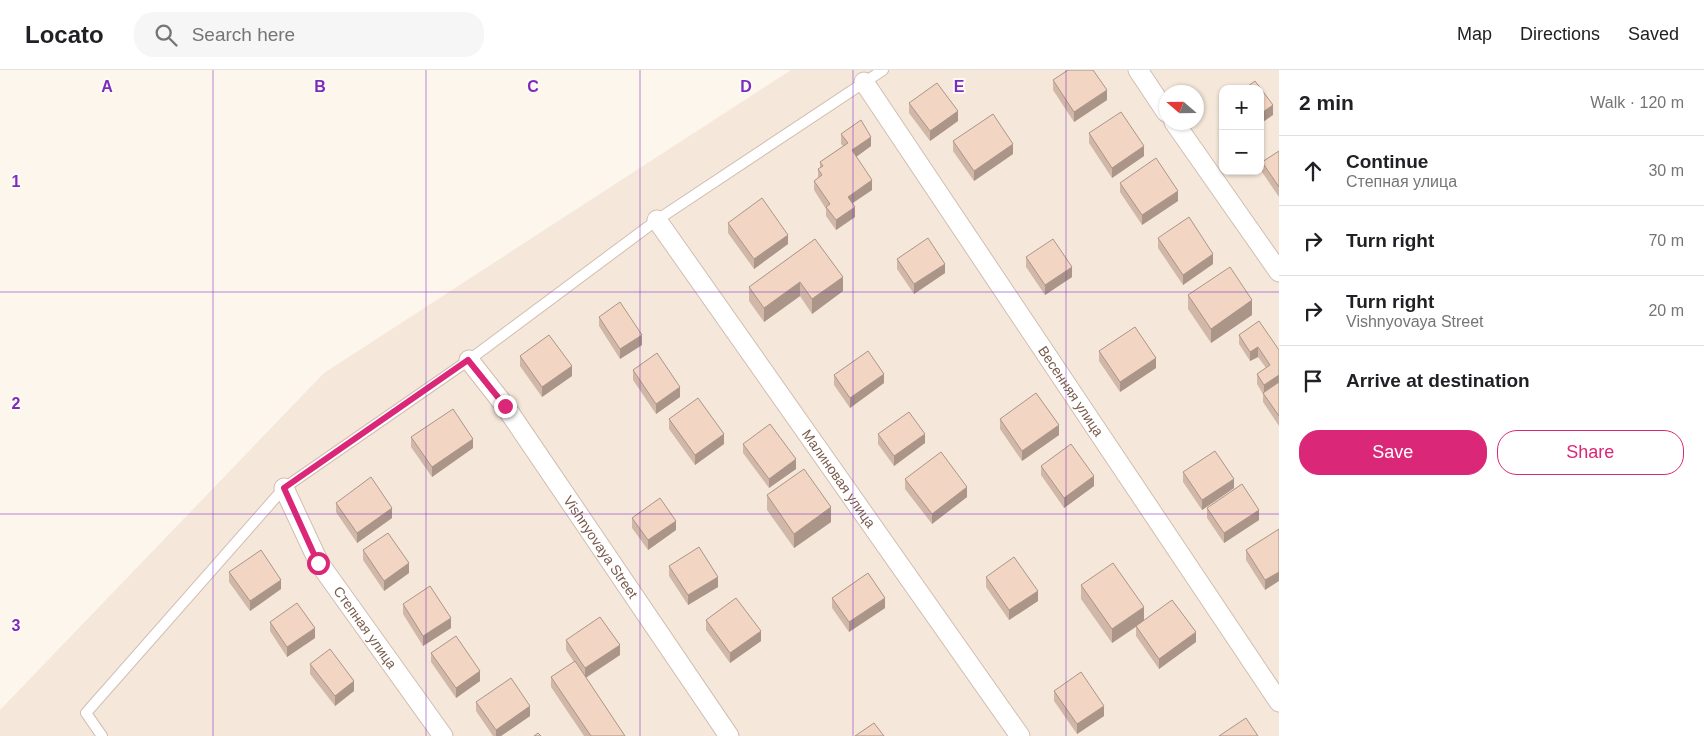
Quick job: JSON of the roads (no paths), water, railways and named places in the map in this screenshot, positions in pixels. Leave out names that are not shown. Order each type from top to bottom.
[{"type":"street","points":[[1138,70],[1159,102]]},
{"type":"street","name":"Весенняя улица","points":[[864,82],[1279,702]]},
{"type":"street","points":[[1180,130],[1279,272]]},
{"type":"street","name":"Малиновая улица","points":[[657,220],[1020,736]]},
{"type":"street","name":"Vishnyovaya Street","points":[[468,360],[505,406],[729,736]]},
{"type":"street","name":"Степная улица","points":[[284,488],[318,563],[443,736]]},
{"type":"lane","points":[[102,736],[86,713],[284,488],[468,360],[657,220],[883,70]]}]
